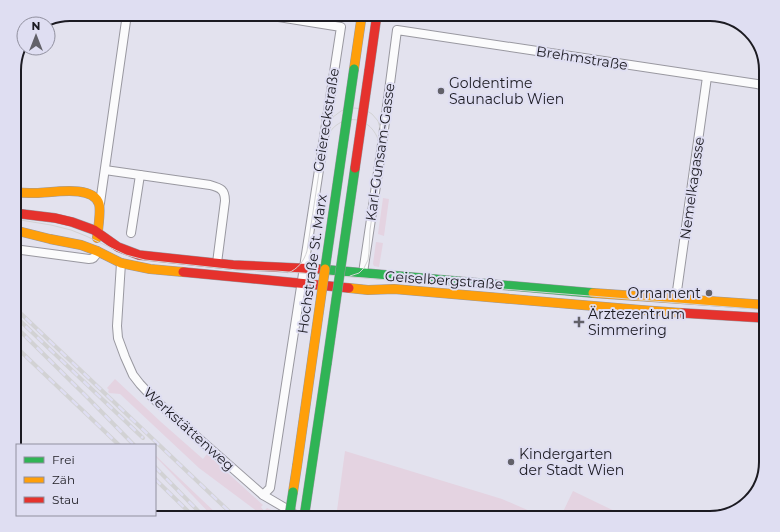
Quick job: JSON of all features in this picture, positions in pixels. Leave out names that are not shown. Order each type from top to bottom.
[{"type":"main road","name":"Hochstraße St. Marx","points":[[290,511],[361,21]]},
{"type":"main road","name":"Hochstraße St. Marx","points":[[305,511],[376,21]]},
{"type":"main road","points":[[21,192],[72,191],[83,192],[95,196],[100,203],[97,251]]},
{"type":"main road","name":"Geiselbergstraße","points":[[21,214],[64,220],[86,226],[118,247],[142,255],[217,264],[304,268],[577,292],[759,304]]},
{"type":"main road","name":"Geiselbergstraße","points":[[21,232],[50,239],[81,244],[121,263],[150,269],[368,290],[394,289],[641,310],[759,318]]},
{"type":"street","points":[[100,203],[126,21]]},
{"type":"street","name":"Geiereckstraße","points":[[263,496],[270,488],[341,27],[304,21]]},
{"type":"street","name":"Brehmstraße","points":[[397,30],[759,85]]},
{"type":"street","name":"Karl-Gunsam-Gasse","points":[[363,273],[397,30]]},
{"type":"street","name":"Nemelkagasse","points":[[676,298],[707,77]]},
{"type":"street","points":[[105,170],[210,185],[218,187],[223,191],[225,201],[217,264]]},
{"type":"street","points":[[131,233],[140,174]]},
{"type":"street","points":[[21,250],[89,259],[95,257],[97,251]]},
{"type":"street","name":"Werkstättenweg","points":[[121,263],[116,326],[125,357],[133,375],[155,400],[263,496],[291,511]]},
{"type":"shaded area","points":[[383,198],[389,199],[384,236],[378,234]]},
{"type":"shaded area","points":[[376,242],[383,243],[379,267],[374,266],[373,264]]},
{"type":"shaded area","points":[[115,379],[203,459],[207,454],[263,505],[261,507],[264,511],[257,511],[199,468],[120,394],[109,393],[107,388]]},
{"type":"shaded area","points":[[345,451],[502,499],[530,511],[337,511]]},
{"type":"shaded area","points":[[156,456],[214,511],[207,511],[156,457]]},
{"type":"shaded area","points":[[573,491],[614,511],[563,511]]},
{"type":"shaded area","points":[[267,508],[273,511],[264,511]]},
{"type":"tram line","points":[[288,273],[300,264],[307,251],[327,129],[333,117],[341,111],[354,108],[364,109],[372,114],[378,121],[381,131],[382,147],[370,230],[368,260],[364,268],[359,273],[350,276]]},
{"type":"tram line","points":[[329,133],[335,126],[342,122],[357,120],[364,122],[370,127],[379,142]]},
{"type":"tram line","points":[[21,220],[71,230],[126,255],[145,260],[237,270],[276,271],[759,309]]},
{"type":"railway","points":[[21,314],[229,511]]},
{"type":"railway","points":[[21,322],[143,438]]},
{"type":"railway","points":[[21,332],[133,444]]},
{"type":"railway","points":[[21,352],[118,444]]},
{"type":"railway","points":[[156,468],[198,511]]},
{"type":"railway","points":[[156,480],[188,511]]},
{"type":"traffic: fast","points":[[325,269],[354,69]]},
{"type":"traffic: fast","points":[[327,363],[355,168]]},
{"type":"traffic: fast","points":[[318,269],[593,293]]},
{"type":"traffic: fast","points":[[305,511],[327,363]]},
{"type":"traffic: fast","points":[[290,511],[293,492]]},
{"type":"traffic: slow","points":[[354,69],[361,21]]},
{"type":"traffic: slow","points":[[21,193],[71,191],[89,194],[95,198],[100,207],[97,238]]},
{"type":"traffic: slow","points":[[21,232],[81,245],[121,263],[150,269],[183,272]]},
{"type":"traffic: slow","points":[[297,466],[325,269]]},
{"type":"traffic: slow","points":[[349,288],[368,290],[394,289],[682,313]]},
{"type":"traffic: slow","points":[[593,293],[759,305]]},
{"type":"traffic: slow","points":[[293,492],[297,466]]},
{"type":"traffic: jam","points":[[369,71],[376,21]]},
{"type":"traffic: jam","points":[[355,168],[369,71]]},
{"type":"traffic: jam","points":[[21,214],[55,218],[72,222],[94,230],[118,247],[139,255],[233,265],[318,269]]},
{"type":"traffic: jam","points":[[183,272],[349,288]]},
{"type":"traffic: jam","points":[[682,313],[759,318]]},
{"type":"place","name":"Goldentime Saunaclub Wien","points":[[441,91]]},
{"type":"place","name":"Ornament","points":[[709,293]]},
{"type":"place","name":"Ärztezentrum Simmering","points":[[579,322]]},
{"type":"place","name":"Kindergarten der Stadt Wien","points":[[511,462]]}]
